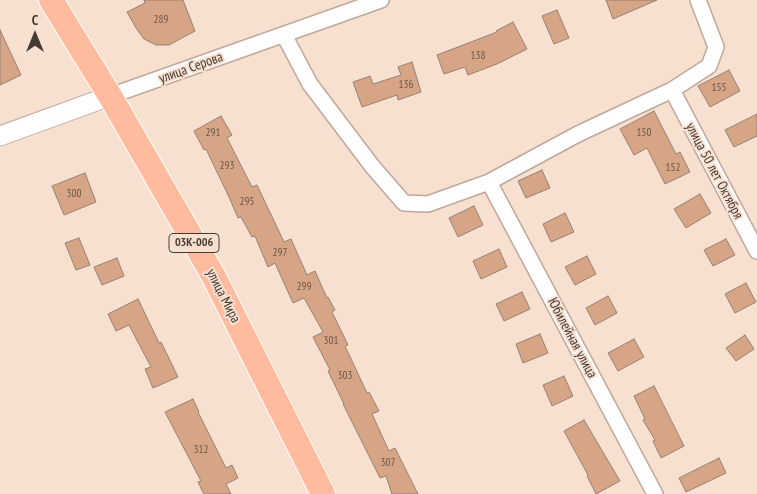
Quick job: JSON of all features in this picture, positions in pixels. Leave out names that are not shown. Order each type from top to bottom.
[{"type":"main road","name":"улица Мира","points":[[51,0],[110,96],[213,276],[323,494]]},
{"type":"street","points":[[284,35],[310,84],[372,166],[404,203],[428,204],[489,182],[578,134],[672,90],[709,66],[716,46],[698,0]]},
{"type":"street","name":"улица Серова","points":[[0,136],[375,1]]},
{"type":"street","name":"улица 50 лет Октября","points":[[672,90],[757,251]]},
{"type":"street","name":"Юбилейная улица","points":[[489,182],[655,494]]},
{"type":"building","points":[[144,0],[183,0],[195,31],[169,45],[156,45],[144,39],[127,12],[145,3]]},
{"type":"building","points":[[606,0],[657,0],[613,19]]},
{"type":"building","points":[[557,10],[569,38],[554,44],[542,16]]},
{"type":"building","points":[[513,22],[527,49],[497,64],[468,75],[465,67],[444,74],[437,55],[497,32]]},
{"type":"building","points":[[0,30],[21,75],[0,85]]},
{"type":"building","points":[[412,62],[421,92],[398,100],[397,95],[362,107],[353,82],[370,76],[373,84],[401,75],[398,67]]},
{"type":"building","points":[[729,70],[740,91],[710,107],[698,86]]},
{"type":"building","points":[[654,111],[676,154],[680,152],[690,172],[665,184],[647,148],[634,155],[620,129]]},
{"type":"building","points":[[757,114],[757,136],[734,147],[725,130]]},
{"type":"building","points":[[221,116],[232,135],[227,138],[252,187],[257,185],[284,242],[291,239],[307,275],[315,271],[327,298],[335,310],[332,312],[348,345],[345,346],[367,393],[369,392],[379,411],[372,414],[389,451],[395,448],[418,494],[392,494],[386,476],[380,478],[343,404],[328,371],[330,370],[313,337],[323,332],[304,298],[293,303],[275,263],[268,267],[255,236],[252,237],[241,217],[238,218],[206,149],[204,150],[194,131]]},
{"type":"building","points":[[542,170],[550,188],[526,198],[518,181]]},
{"type":"building","points":[[85,173],[96,202],[64,215],[52,186]]},
{"type":"building","points":[[700,194],[711,213],[686,228],[674,209]]},
{"type":"building","points":[[474,206],[483,225],[458,237],[449,218]]},
{"type":"building","points":[[565,213],[574,232],[551,242],[543,224]]},
{"type":"building","points":[[79,238],[90,265],[76,270],[65,243]]},
{"type":"building","points":[[726,239],[735,255],[713,266],[704,250]]},
{"type":"building","points":[[499,249],[507,267],[481,279],[473,261]]},
{"type":"building","points":[[587,256],[596,274],[575,285],[565,267]]},
{"type":"building","points":[[117,258],[124,276],[102,285],[94,267]]},
{"type":"building","points":[[746,283],[756,302],[735,313],[725,294]]},
{"type":"building","points":[[522,292],[530,309],[504,321],[496,304]]},
{"type":"building","points":[[608,296],[617,313],[595,325],[586,308]]},
{"type":"building","points":[[138,299],[178,377],[153,388],[145,369],[151,367],[129,325],[116,331],[108,314]]},
{"type":"building","points":[[540,334],[548,353],[523,363],[516,344]]},
{"type":"building","points":[[745,335],[754,349],[736,361],[726,348]]},
{"type":"building","points":[[634,339],[644,357],[618,371],[608,353]]},
{"type":"building","points":[[564,376],[573,396],[552,406],[543,385]]},
{"type":"building","points":[[654,386],[684,446],[661,458],[653,441],[655,440],[643,420],[645,419],[634,396]]},
{"type":"building","points":[[193,399],[226,468],[232,465],[238,478],[226,484],[231,494],[204,494],[198,482],[201,481],[165,412]]},
{"type":"building","points":[[584,420],[620,481],[596,494],[564,431]]},
{"type":"building","points":[[719,458],[726,473],[686,492],[679,478]]}]
